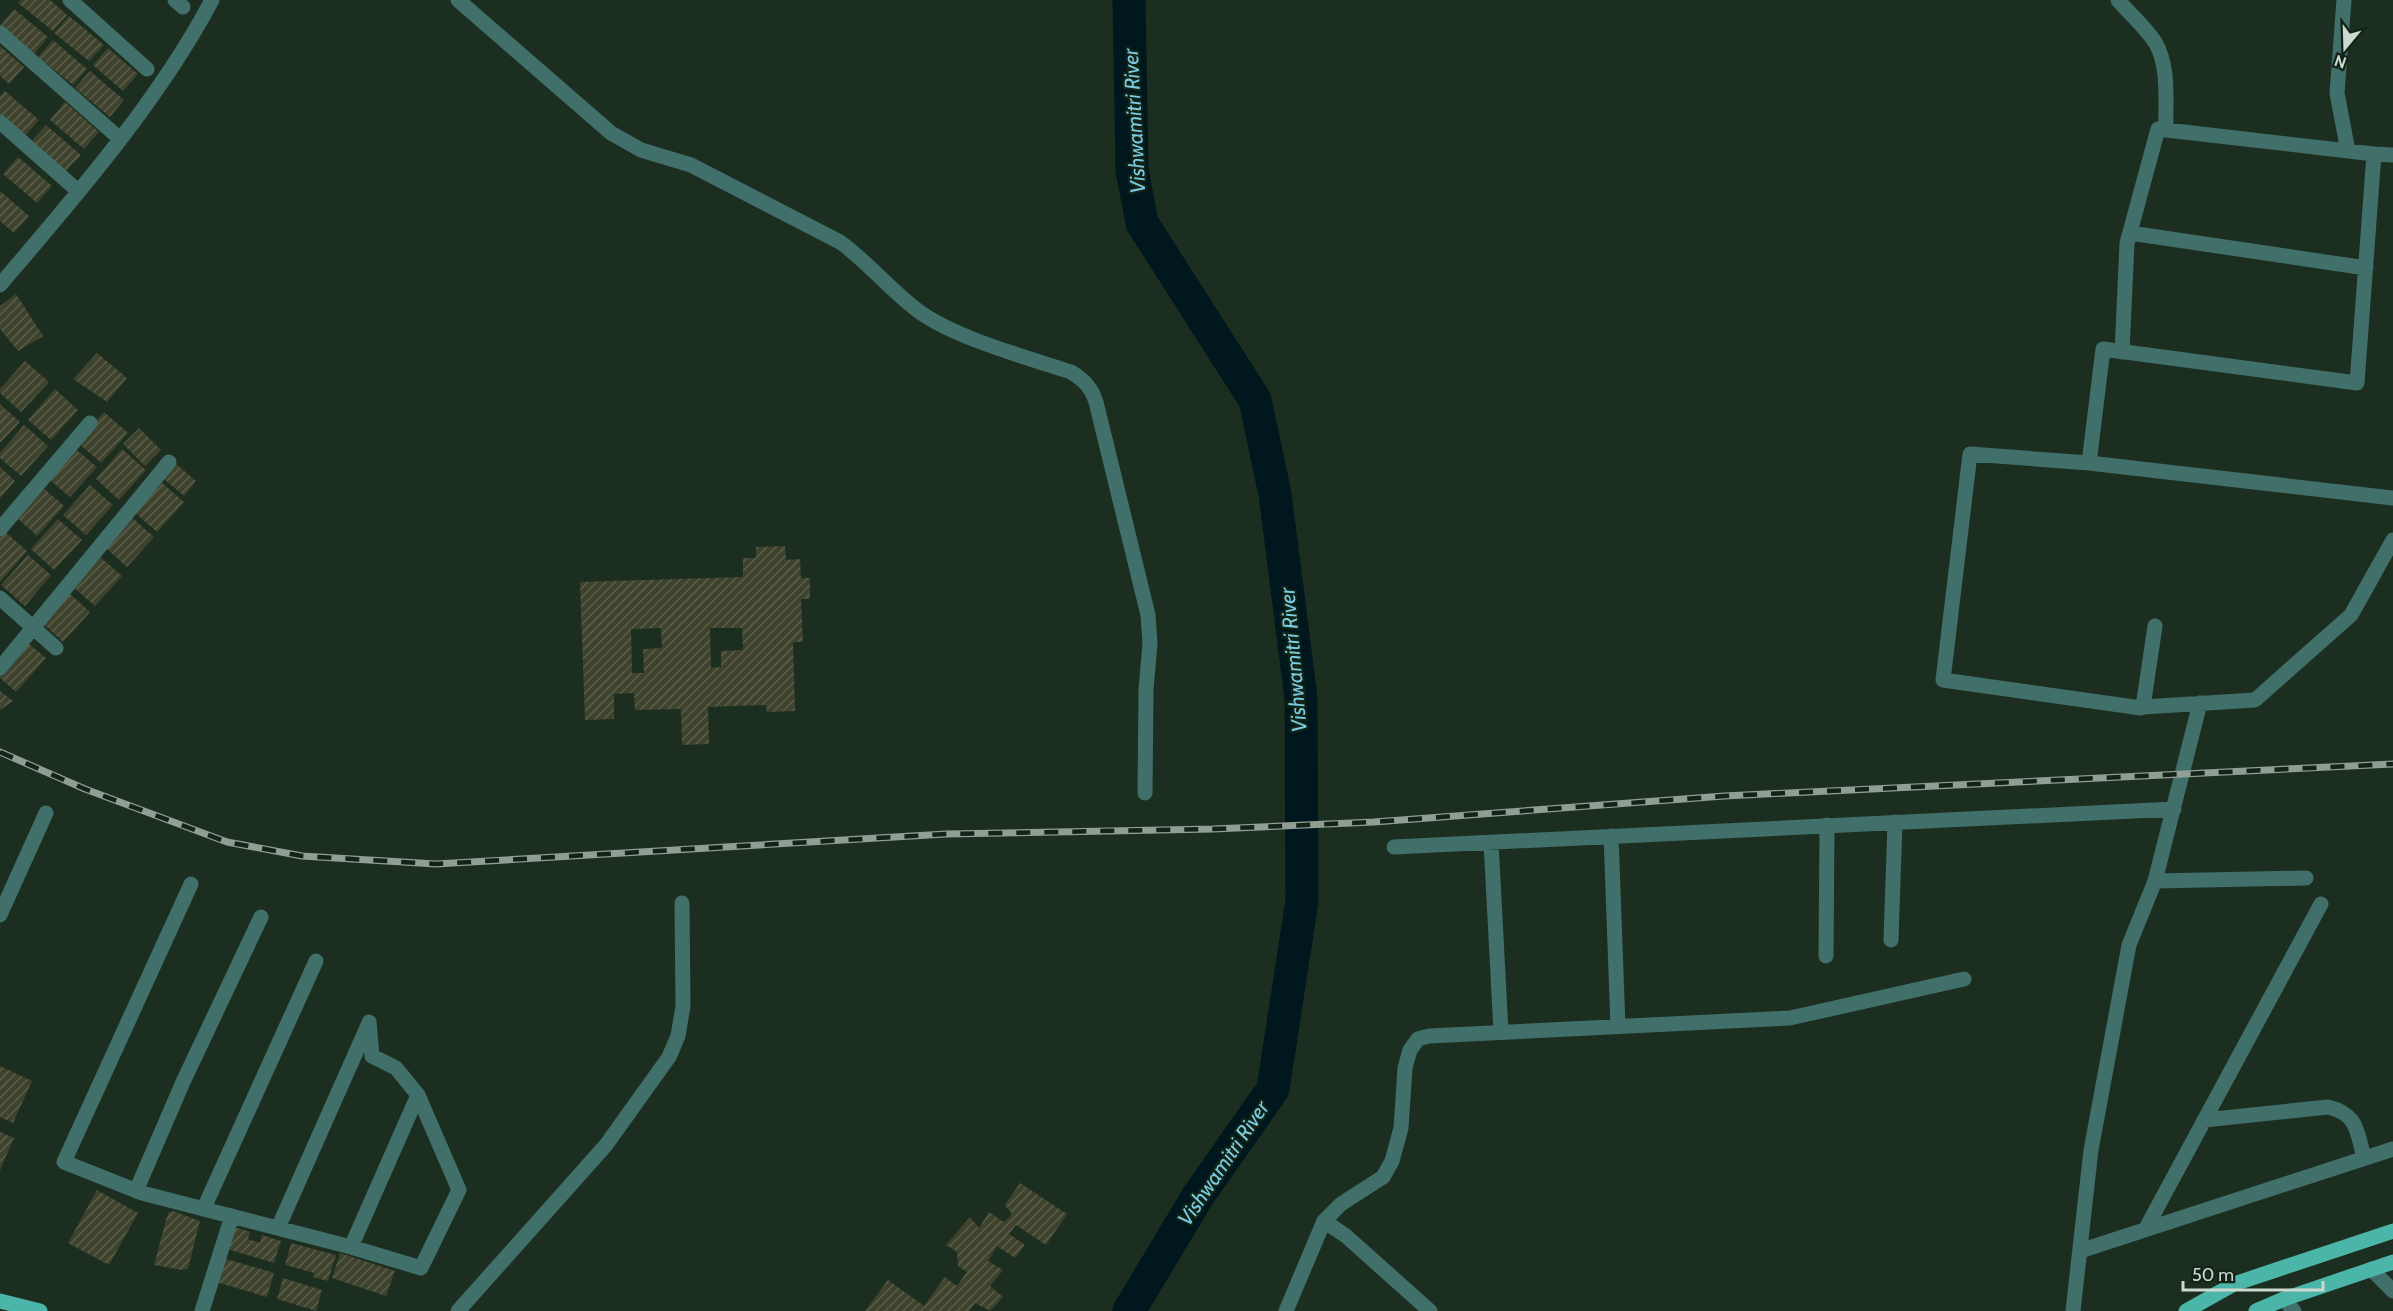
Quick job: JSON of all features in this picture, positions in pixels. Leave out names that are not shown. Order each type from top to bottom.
[{"type":"main road","points":[[2186,1311],[2234,1284],[2393,1231]]},
{"type":"main road","points":[[2256,1311],[2284,1299],[2393,1262]]},
{"type":"main road","points":[[0,1301],[40,1311]]},
{"type":"street","points":[[70,0],[147,69]]},
{"type":"street","points":[[0,285],[78,191],[170,72],[212,0]]},
{"type":"street","points":[[458,0],[611,134],[625,143],[655,155],[691,165],[840,242],[857,254],[915,309],[941,324],[959,333],[1071,372],[1084,380],[1092,390],[1096,402],[1148,615],[1150,643],[1146,690],[1145,793]]},
{"type":"street","points":[[2118,0],[2156,44],[2161,57],[2165,76],[2166,130]]},
{"type":"street","points":[[2344,0],[2337,93],[2348,151]]},
{"type":"street","points":[[0,33],[119,138]]},
{"type":"street","points":[[2,127],[78,191]]},
{"type":"street","points":[[2122,352],[2127,243],[2158,129],[2393,155]]},
{"type":"street","points":[[2089,463],[2103,349],[2357,383],[2374,154]]},
{"type":"street","points":[[2130,232],[2366,268]]},
{"type":"street","points":[[0,529],[90,423]]},
{"type":"street","points":[[2393,498],[2089,463],[1970,454],[1943,680],[2143,707],[2255,700],[2351,615],[2393,540]]},
{"type":"street","points":[[0,668],[168,462]]},
{"type":"street","points":[[0,598],[56,648]]},
{"type":"street","points":[[2143,707],[2155,626]]},
{"type":"street","points":[[2073,1311],[2091,1150],[2129,945],[2155,881],[2200,704]]},
{"type":"street","points":[[1394,847],[2174,809]]},
{"type":"street","points":[[0,913],[46,813]]},
{"type":"street","points":[[1891,940],[1895,822]]},
{"type":"street","points":[[1826,956],[1827,825]]},
{"type":"street","points":[[1611,836],[1618,1026]]},
{"type":"street","points":[[1491,842],[1502,1032]]},
{"type":"street","points":[[2155,881],[2307,878]]},
{"type":"street","points":[[191,884],[64,1162],[136,1191],[204,1208],[232,1216],[278,1228],[351,1247],[421,1268],[459,1190],[418,1095],[396,1068],[372,1056],[369,1022],[278,1228]]},
{"type":"street","points":[[458,1311],[606,1145],[669,1057],[678,1036],[683,1006],[682,903]]},
{"type":"street","points":[[2145,1230],[2321,904]]},
{"type":"street","points":[[136,1191],[183,1082],[261,917]]},
{"type":"street","points":[[204,1208],[316,961]]},
{"type":"street","points":[[1286,1311],[1324,1221],[1341,1204],[1383,1177],[1392,1161],[1401,1128],[1405,1068],[1410,1050],[1418,1039],[1429,1036],[1790,1018],[1965,979]]},
{"type":"street","points":[[351,1247],[418,1095]]},
{"type":"street","points":[[2204,1120],[2328,1107],[2341,1110],[2353,1119],[2364,1158]]},
{"type":"street","points":[[2080,1251],[2393,1149]]},
{"type":"street","points":[[202,1311],[232,1216]]},
{"type":"street","points":[[1324,1221],[1346,1236],[1430,1311]]},
{"type":"street","points":[[2371,1269],[2393,1291]]},
{"type":"street","points":[[2284,1299],[2294,1311]]},
{"type":"building","points":[[21,0],[50,0],[67,15],[53,31],[18,3]]},
{"type":"building","points":[[14,9],[48,37],[34,54],[0,26]]},
{"type":"building","points":[[69,16],[104,45],[89,61],[54,33]]},
{"type":"building","points":[[53,40],[87,69],[73,85],[38,57]]},
{"type":"building","points":[[0,46],[24,67],[9,84],[0,76]]},
{"type":"building","points":[[108,48],[138,74],[123,91],[93,65]]},
{"type":"building","points":[[90,71],[124,100],[110,117],[75,88]]},
{"type":"building","points":[[5,91],[39,120],[24,137],[0,116],[0,96]]},
{"type":"building","points":[[65,102],[99,132],[84,149],[50,120]]},
{"type":"building","points":[[46,125],[81,155],[65,172],[31,142]]},
{"type":"building","points":[[18,157],[52,186],[37,203],[3,174]]},
{"type":"building","points":[[0,191],[29,216],[14,233],[0,221]]},
{"type":"building","points":[[16,294],[43,336],[18,351],[0,329],[0,306]]},
{"type":"building","points":[[97,353],[127,378],[107,402],[73,379]]},
{"type":"building","points":[[25,361],[49,382],[21,412],[0,393],[0,389]]},
{"type":"building","points":[[55,389],[78,410],[51,440],[28,420]]},
{"type":"building","points":[[0,404],[20,422],[0,443]]},
{"type":"building","points":[[104,412],[128,433],[101,463],[77,442]]},
{"type":"building","points":[[24,425],[48,446],[21,476],[0,458],[0,453]]},
{"type":"building","points":[[139,428],[161,450],[145,466],[123,444]]},
{"type":"building","points":[[73,447],[97,467],[70,497],[46,477]]},
{"type":"building","points":[[122,449],[146,470],[119,500],[96,479]]},
{"type":"building","points":[[175,463],[196,481],[184,496],[163,478]]},
{"type":"building","points":[[0,467],[15,481],[0,498]]},
{"type":"building","points":[[160,481],[184,502],[157,532],[133,511]]},
{"type":"building","points":[[90,485],[113,505],[86,535],[63,515]]},
{"type":"building","points":[[41,486],[64,506],[37,536],[14,515]]},
{"type":"building","points":[[130,516],[154,537],[127,567],[104,546]]},
{"type":"building","points":[[58,519],[82,540],[54,570],[31,549]]},
{"type":"building","points":[[4,531],[27,551],[0,582],[0,535]]},
{"type":"building","points":[[785,546],[786,560],[800,559],[801,578],[810,578],[810,599],[801,599],[803,642],[793,642],[795,711],[767,712],[766,705],[708,707],[709,744],[682,745],[681,709],[635,710],[634,693],[614,694],[614,719],[585,720],[580,582],[743,577],[743,558],[756,558],[756,547]],"holes":[[[661,628],[662,648],[643,649],[644,673],[632,673],[631,629]],[[710,628],[742,628],[743,650],[721,651],[721,667],[711,668]]]},
{"type":"building","points":[[28,555],[51,575],[25,606],[1,585]]},
{"type":"building","points":[[99,556],[122,576],[95,606],[72,586]]},
{"type":"building","points":[[67,591],[90,612],[63,642],[40,621]]},
{"type":"building","points":[[28,643],[46,658],[16,692],[0,678],[0,675]]},
{"type":"building","points":[[0,691],[13,701],[0,710]]},
{"type":"building","points":[[0,1066],[32,1081],[13,1123],[0,1117]]},
{"type":"building","points":[[0,1132],[14,1138],[0,1170]]},
{"type":"building","points":[[1020,1183],[1067,1214],[1046,1245],[1016,1225],[1009,1234],[1025,1245],[1015,1258],[997,1246],[988,1261],[1003,1270],[990,1286],[1003,1297],[990,1311],[975,1303],[969,1311],[865,1311],[888,1280],[924,1306],[945,1277],[957,1286],[967,1272],[958,1266],[957,1252],[946,1245],[970,1217],[979,1228],[989,1212],[1004,1222],[1012,1214],[1005,1205]]},
{"type":"building","points":[[97,1190],[138,1213],[109,1265],[68,1243]]},
{"type":"building","points":[[173,1211],[200,1221],[188,1269],[154,1265],[168,1213]]},
{"type":"building","points":[[234,1227],[250,1232],[248,1239],[260,1243],[262,1235],[281,1241],[274,1263],[227,1249]]},
{"type":"building","points":[[291,1243],[336,1255],[328,1281],[313,1277],[314,1273],[285,1265]]},
{"type":"building","points":[[340,1253],[395,1271],[386,1296],[332,1278]]},
{"type":"building","points":[[223,1258],[274,1273],[267,1297],[216,1282]]},
{"type":"building","points":[[283,1278],[322,1290],[316,1311],[277,1299]]},
{"type":"waterway","name":"Vishwamitri River","points":[[1129,0],[1132,170],[1142,223],[1255,400],[1275,494],[1301,698],[1302,901],[1273,1089],[1198,1196],[1129,1311]]},
{"type":"railway","points":[[0,752],[85,789],[227,842],[302,856],[436,864],[946,834],[1213,829],[1374,822],[1724,796],[2393,764]]}]
